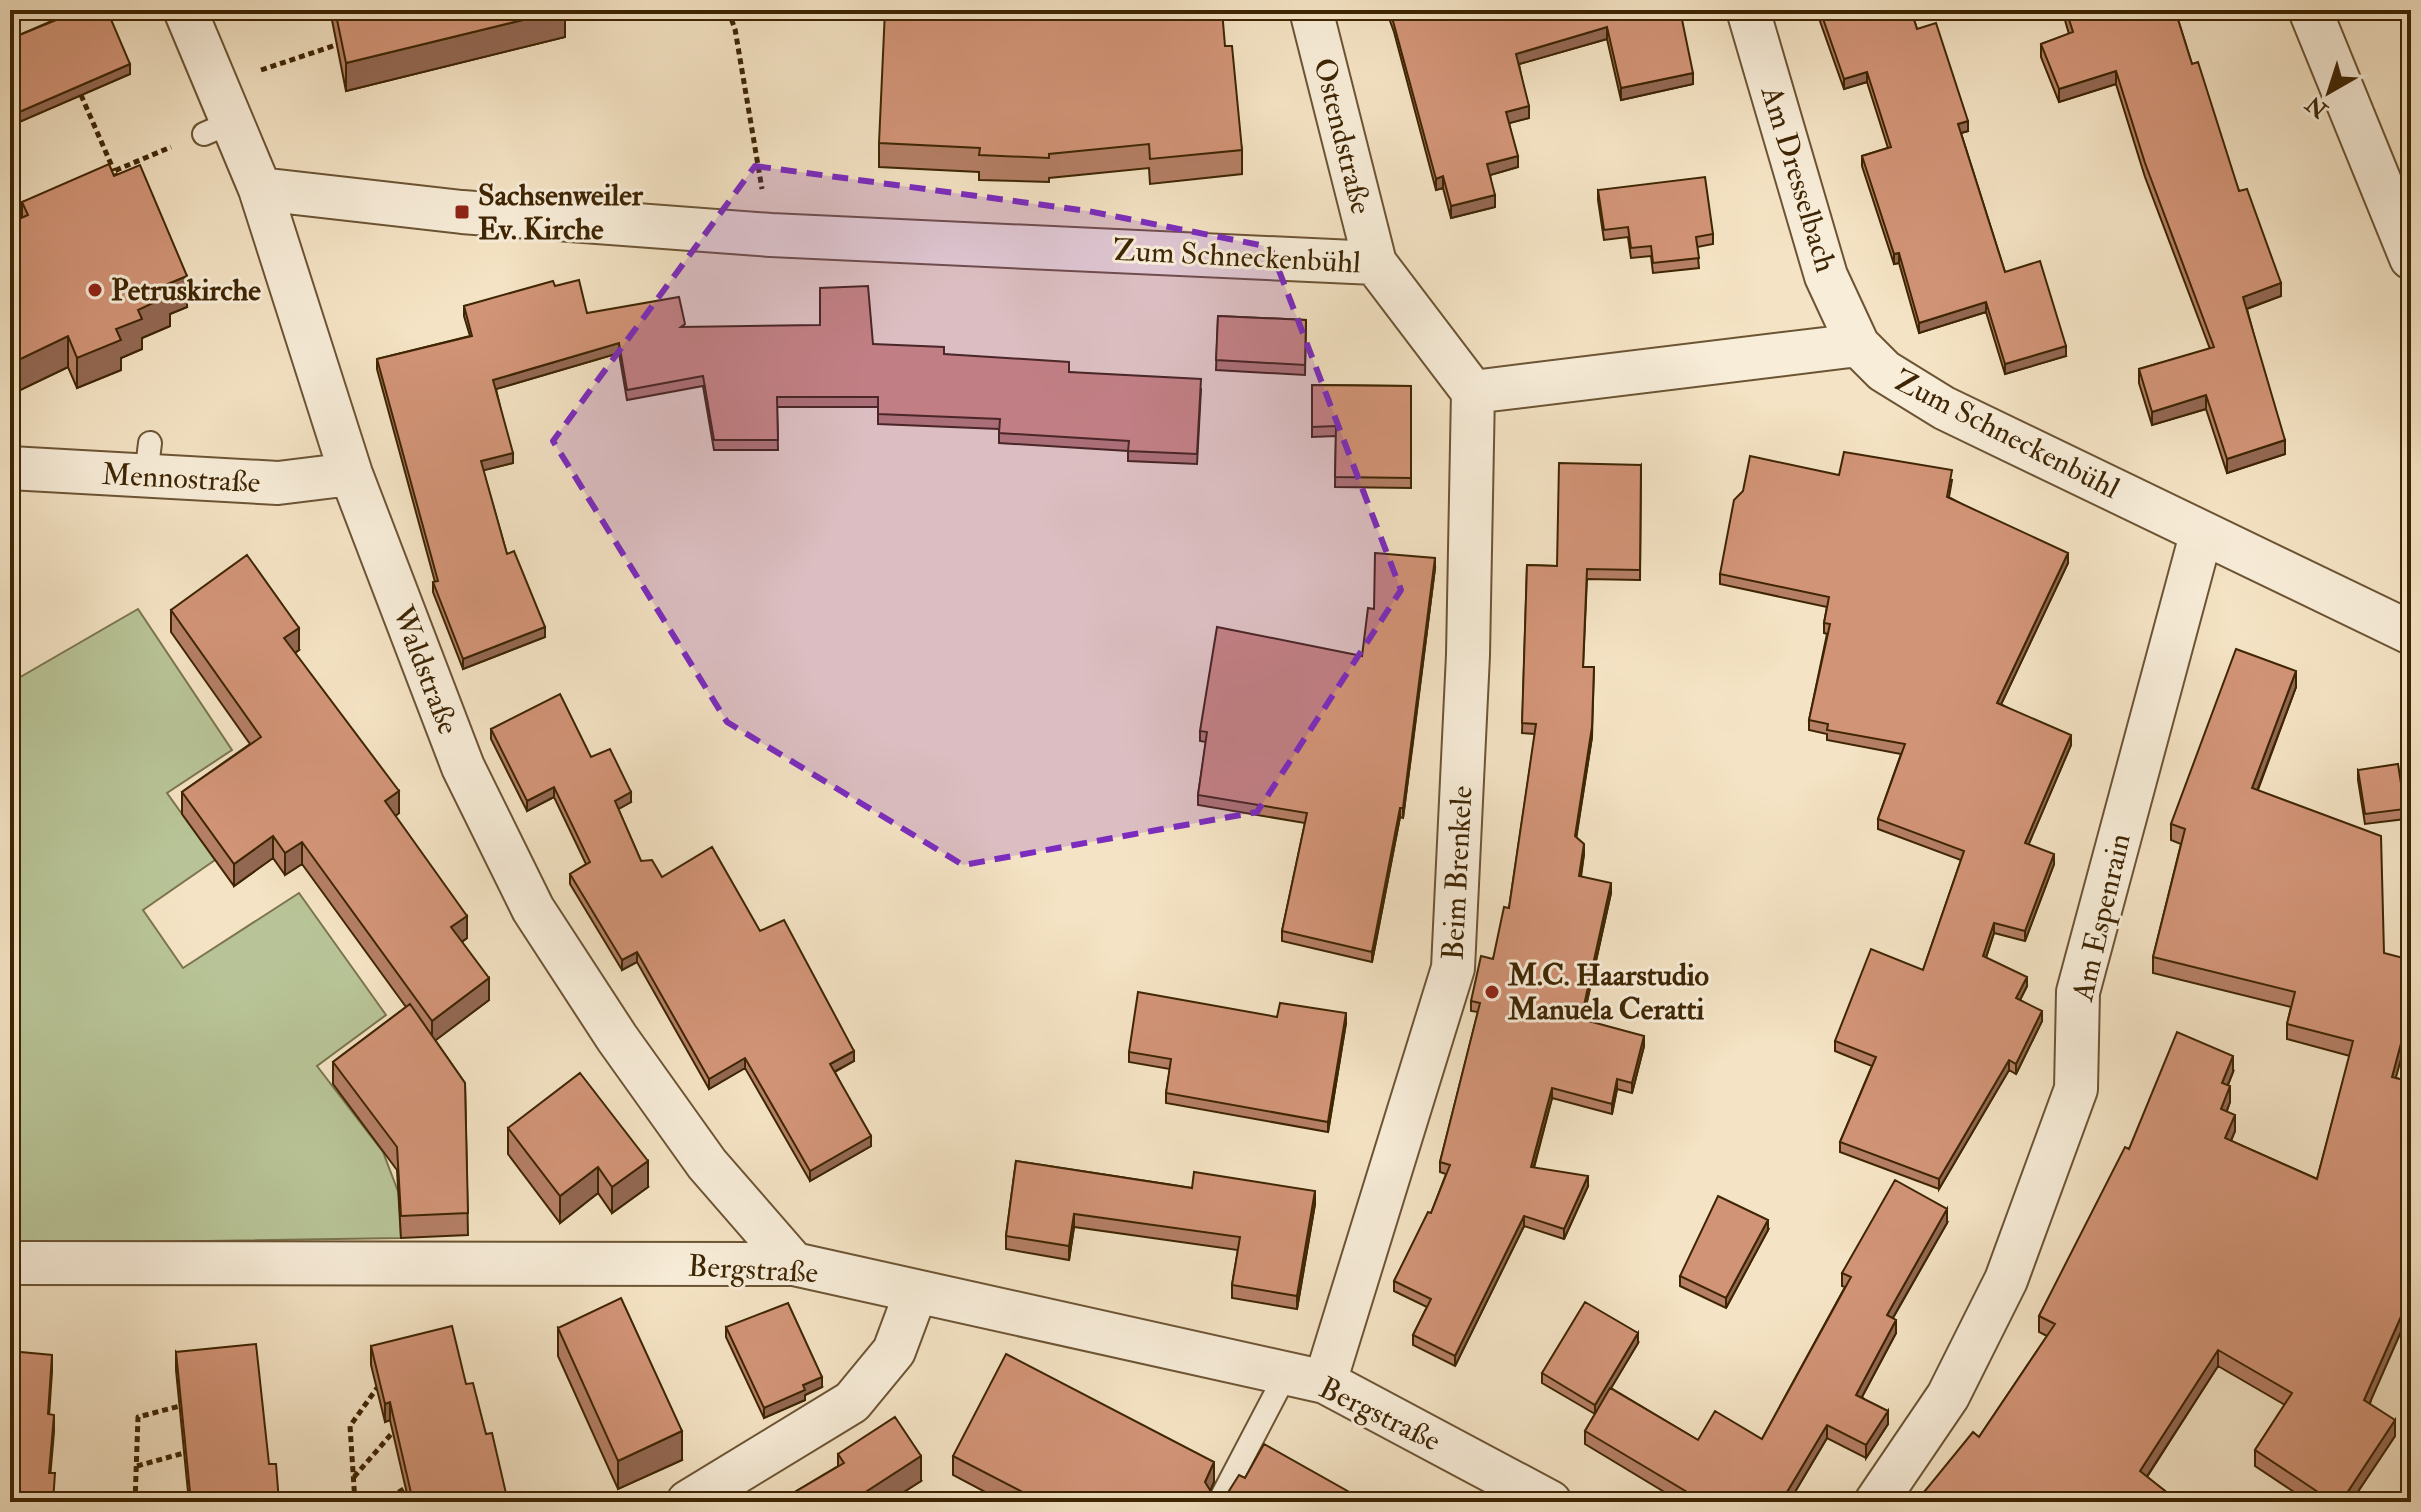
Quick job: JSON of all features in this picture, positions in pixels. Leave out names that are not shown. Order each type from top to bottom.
[{"type":"street","name":"Waldstraße","points":[[185,10],[219,113],[260,189],[351,474],[463,767],[533,909],[617,1038],[707,1164],[794,1264]]},
{"type":"street","name":"Ostendstraße","points":[[1311,10],[1375,263]]},
{"type":"street","name":"Am Dresselbach","points":[[1748,10],[1826,276],[1858,345]]},
{"type":"street","points":[[2310,10],[2411,258]]},
{"type":"street","name":"Zum Schneckenbühl","points":[[260,189],[462,212],[771,235],[1375,263],[1473,392]]},
{"type":"street","name":"Zum Schneckenbühl","points":[[1858,345],[1884,371],[1944,408],[2201,535],[2411,633]]},
{"type":"street","points":[[1473,392],[1858,345]]},
{"type":"street","name":"Beim Brenkele","points":[[1306,1378],[1453,968],[1468,655],[1473,392]]},
{"type":"street","name":"Mennostraße","points":[[10,468],[148,459],[278,483],[351,474]]},
{"type":"street","name":"Am Espenrain","points":[[1876,1502],[1948,1396],[2006,1280],[2076,1089],[2078,992],[2201,535]]},
{"type":"street","name":"Bergstraße","points":[[10,1263],[794,1264],[1306,1378],[1550,1502]]},
{"type":"street","points":[[688,1502],[852,1402],[894,1351],[916,1292]]},
{"type":"lane","points":[[1219,1502],[1306,1378]]},
{"type":"path","points":[[728,10],[735,29],[762,189]]},
{"type":"path","points":[[219,113],[336,45]]},
{"type":"path","points":[[81,95],[123,191]]},
{"type":"path","points":[[114,171],[159,152]]},
{"type":"path","points":[[355,1502],[350,1426],[377,1388]]},
{"type":"path","points":[[135,1502],[138,1417],[180,1406]]},
{"type":"path","points":[[353,1478],[393,1432]]},
{"type":"path","points":[[137,1466],[184,1453]]},
{"type":"path","points":[[381,1502],[411,1485]]},
{"type":"highlighted area","points":[[755,166],[1088,211],[1270,247],[1401,590],[1257,812],[963,865],[727,722],[553,441]]},
{"type":"green space","points":[[138,609],[232,750],[167,793],[215,860],[143,910],[183,968],[299,893],[386,1015],[317,1066],[383,1152],[399,1194],[401,1238],[10,1244],[10,683]]},
{"type":"building","points":[[63,10],[107,10],[130,64],[10,116],[10,39],[66,16]]},
{"type":"building","points":[[335,10],[563,10],[346,63]]},
{"type":"building","points":[[885,10],[1222,10],[1225,46],[1232,46],[1242,150],[1150,159],[1149,144],[1049,154],[1049,158],[979,155],[980,148],[879,143]]},
{"type":"building","points":[[1390,10],[1680,10],[1693,73],[1621,88],[1607,27],[1516,54],[1529,106],[1506,112],[1518,156],[1487,164],[1495,195],[1451,206],[1443,176],[1436,179]]},
{"type":"building","points":[[1820,10],[1911,10],[1917,29],[1936,23],[1968,121],[1958,124],[2005,272],[2040,261],[2066,346],[2005,364],[1986,302],[1919,323],[1899,253],[1894,254],[1862,156],[1891,147],[1867,72],[1844,79]]},
{"type":"building","points":[[2066,10],[2175,10],[2192,64],[2198,62],[2239,191],[2247,189],[2281,283],[2243,297],[2285,440],[2227,459],[2206,395],[2152,412],[2139,369],[2214,347],[2145,163],[2116,71],[2059,89],[2041,44],[2073,32]]},
{"type":"building","name":"Petruskirche","points":[[109,164],[114,176],[140,165],[187,276],[165,285],[170,295],[138,310],[142,319],[116,329],[121,340],[77,358],[68,336],[10,364],[10,223],[28,215],[22,202]]},
{"type":"building","points":[[1705,177],[1713,234],[1696,237],[1699,258],[1653,263],[1651,246],[1631,248],[1628,227],[1604,230],[1598,190]]},
{"type":"building","points":[[579,280],[587,313],[679,297],[685,324],[681,327],[820,325],[820,288],[868,286],[873,344],[944,347],[944,354],[1069,362],[1069,372],[1201,379],[1197,454],[1128,451],[1129,441],[999,433],[1000,419],[878,414],[878,397],[777,397],[778,440],[714,440],[703,376],[627,390],[619,343],[493,380],[513,453],[481,461],[507,554],[514,551],[545,627],[463,659],[433,582],[438,581],[377,359],[472,336],[464,306],[553,281],[555,286]]},
{"type":"building","points":[[1218,316],[1306,320],[1305,365],[1216,360]]},
{"type":"building","points":[[1312,385],[1411,386],[1411,478],[1335,477],[1336,426],[1312,427]]},
{"type":"building","points":[[1844,452],[1952,470],[1947,497],[2068,553],[1997,703],[2071,735],[2025,843],[2054,854],[2025,931],[1994,923],[1983,956],[2027,977],[2016,998],[2042,1011],[2016,1064],[2009,1060],[1939,1179],[1840,1142],[1876,1057],[1835,1041],[1871,949],[1923,970],[1964,851],[1878,819],[1905,744],[1827,730],[1828,724],[1809,720],[1830,624],[1824,623],[1829,597],[1720,574],[1734,500],[1743,491],[1750,456],[1839,475]]},
{"type":"building","points":[[1559,463],[1641,465],[1640,570],[1587,569],[1583,667],[1594,667],[1592,727],[1575,836],[1584,844],[1579,876],[1611,883],[1581,1019],[1644,1036],[1632,1083],[1617,1079],[1612,1104],[1552,1088],[1531,1167],[1588,1176],[1564,1229],[1524,1216],[1455,1356],[1413,1335],[1431,1299],[1394,1281],[1428,1212],[1431,1213],[1450,1165],[1440,1162],[1480,1003],[1471,1001],[1481,956],[1493,959],[1504,907],[1509,908],[1536,724],[1522,723],[1527,565],[1557,566]]},
{"type":"building","points":[[1375,553],[1435,558],[1403,808],[1400,808],[1372,952],[1282,931],[1307,813],[1198,795],[1207,732],[1200,731],[1217,627],[1362,656],[1368,608],[1374,609]]},
{"type":"building","points":[[247,555],[299,628],[284,638],[399,791],[385,801],[467,916],[451,927],[489,978],[432,1021],[302,842],[285,853],[273,836],[234,864],[182,792],[261,737],[171,610]]},
{"type":"building","points":[[10,600],[20,632],[10,637]]},
{"type":"building","points":[[2236,649],[2296,671],[2252,788],[2381,836],[2384,953],[2411,960],[2411,1006],[2392,1077],[2411,1082],[2411,1145],[2402,1179],[2411,1181],[2411,1188],[2401,1227],[2411,1231],[2411,1294],[2364,1400],[2395,1420],[2341,1502],[2333,1502],[2255,1450],[2292,1393],[2218,1350],[2140,1471],[2179,1502],[1936,1502],[1924,1492],[1973,1432],[1979,1437],[2055,1324],[2039,1316],[2125,1147],[2129,1149],[2177,1032],[2233,1056],[2222,1083],[2230,1086],[2221,1109],[2235,1115],[2225,1138],[2317,1179],[2353,1041],[2287,1024],[2295,992],[2153,957],[2185,829],[2171,824]]},
{"type":"building","points":[[560,694],[591,757],[610,749],[631,792],[615,801],[641,861],[652,860],[662,877],[712,847],[760,931],[784,920],[854,1051],[830,1064],[871,1136],[810,1171],[745,1058],[709,1079],[637,952],[622,960],[570,874],[590,862],[554,787],[527,801],[491,729]]},
{"type":"building","points":[[2398,764],[2405,809],[2365,814],[2358,770]]},
{"type":"building","points":[[1138,992],[1277,1017],[1280,1003],[1346,1013],[1328,1122],[1166,1093],[1171,1059],[1129,1052]]},
{"type":"building","points":[[410,1004],[465,1083],[468,1213],[401,1216],[397,1147],[333,1062]]},
{"type":"building","points":[[580,1073],[648,1161],[612,1187],[598,1167],[560,1196],[508,1128]]},
{"type":"building","points":[[1016,1161],[1192,1188],[1194,1172],[1315,1191],[1297,1296],[1232,1285],[1240,1237],[1074,1214],[1069,1246],[1006,1236]]},
{"type":"building","points":[[1895,1180],[1947,1209],[1887,1315],[1896,1320],[1856,1395],[1888,1411],[1866,1445],[1827,1425],[1781,1502],[1704,1502],[1585,1431],[1610,1388],[1698,1440],[1715,1411],[1762,1439],[1851,1277],[1842,1273]]},
{"type":"building","points":[[1718,1196],[1768,1220],[1726,1298],[1680,1276]]},
{"type":"building","points":[[621,1298],[682,1431],[618,1461],[558,1328]]},
{"type":"building","points":[[1585,1302],[1638,1333],[1595,1405],[1542,1373]]},
{"type":"building","points":[[788,1303],[822,1377],[803,1385],[805,1390],[764,1408],[726,1327]]},
{"type":"building","points":[[452,1326],[466,1384],[473,1383],[486,1434],[492,1433],[508,1502],[336,1502],[412,1497],[390,1402],[385,1404],[371,1346]]},
{"type":"building","points":[[256,1344],[269,1464],[276,1464],[279,1502],[191,1502],[176,1352]]},
{"type":"building","points":[[10,1351],[52,1355],[48,1414],[54,1415],[49,1473],[55,1473],[53,1502],[10,1502]]},
{"type":"building","points":[[1006,1354],[1214,1462],[1205,1482],[1213,1495],[1227,1494],[1239,1475],[1245,1478],[1264,1444],[1367,1502],[1042,1502],[953,1456]]},
{"type":"building","points":[[895,1417],[921,1456],[850,1502],[778,1502],[844,1463],[838,1454]]},
{"type":"place","name":"Sachsenweiler Ev. Kirche","points":[[462,212]]},
{"type":"place","name":"Petruskirche","points":[[95,290]]},
{"type":"place","name":"M.C. Haarstudio Manuela Ceratti","points":[[1492,992]]}]
